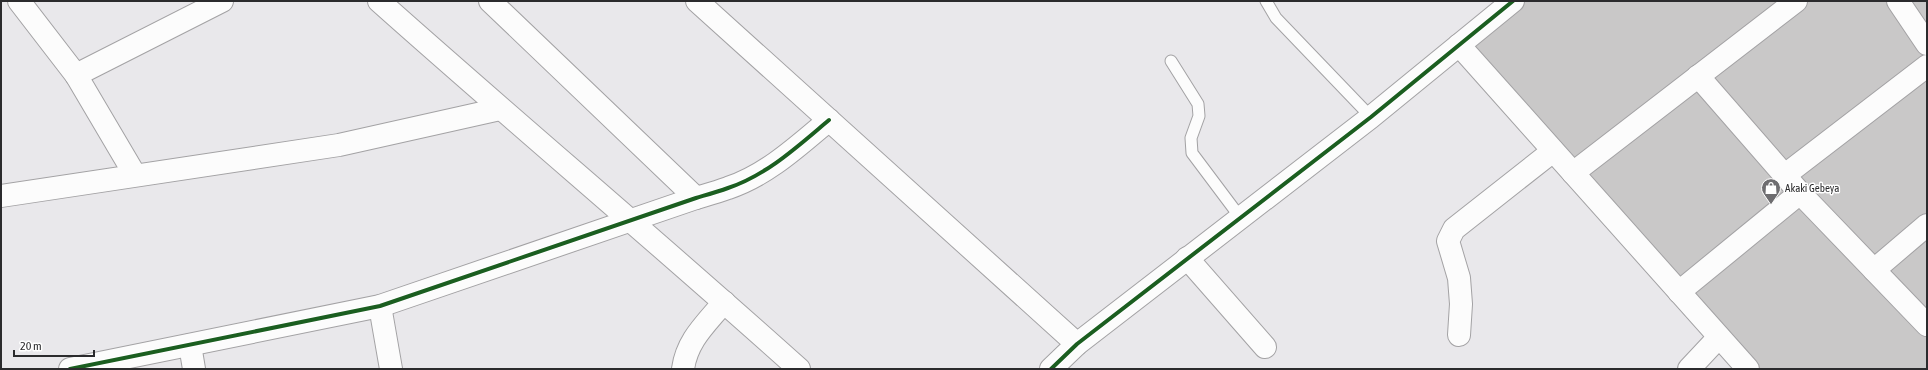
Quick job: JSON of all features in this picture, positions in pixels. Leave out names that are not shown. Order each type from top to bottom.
[{"type":"street","points":[[19,1],[76,75],[135,175]]},
{"type":"street","points":[[76,75],[222,1]]},
{"type":"street","points":[[379,1],[500,109],[631,220],[798,369]]},
{"type":"street","points":[[490,1],[696,198]]},
{"type":"street","points":[[697,1],[1077,344]]},
{"type":"street","points":[[1573,173],[1796,1]]},
{"type":"street","points":[[1898,1],[1927,44]]},
{"type":"street","points":[[1051,369],[1077,344],[1371,117],[1459,46],[1504,4]]},
{"type":"street","points":[[1459,46],[1748,369]]},
{"type":"street","points":[[1785,175],[1927,66]]},
{"type":"street","points":[[1698,76],[1800,193],[1927,325]]},
{"type":"street","points":[[1,196],[339,144],[500,109]]},
{"type":"street","points":[[70,369],[380,306],[729,188],[758,175],[781,160],[829,120]]},
{"type":"street","points":[[1459,335],[1461,304],[1459,278],[1448,241],[1454,229],[1554,151]]},
{"type":"street","points":[[1679,292],[1800,193]]},
{"type":"street","points":[[1874,270],[1927,225]]},
{"type":"street","points":[[1187,258],[1264,347]]},
{"type":"street","points":[[683,369],[685,354],[693,339],[724,302]]},
{"type":"street","points":[[380,306],[391,369]]},
{"type":"street","points":[[1689,369],[1719,336]]},
{"type":"street","points":[[190,345],[194,369]]},
{"type":"lane","points":[[1266,1],[1276,18],[1371,117]]},
{"type":"lane","points":[[1171,61],[1198,104],[1199,116],[1191,138],[1192,153],[1240,217]]},
{"type":"building","name":"Akaki Gebeya","points":[[1518,1],[1927,1],[1927,369],[1759,369],[1470,41]]},
{"type":"cycle path","points":[[1051,369],[1077,344],[1371,117],[1513,1]]},
{"type":"cycle path","points":[[70,369],[380,306],[742,182],[756,176],[782,159],[829,120]]},
{"type":"place","name":"Akaki Gebeya","points":[[1771,205]]}]
